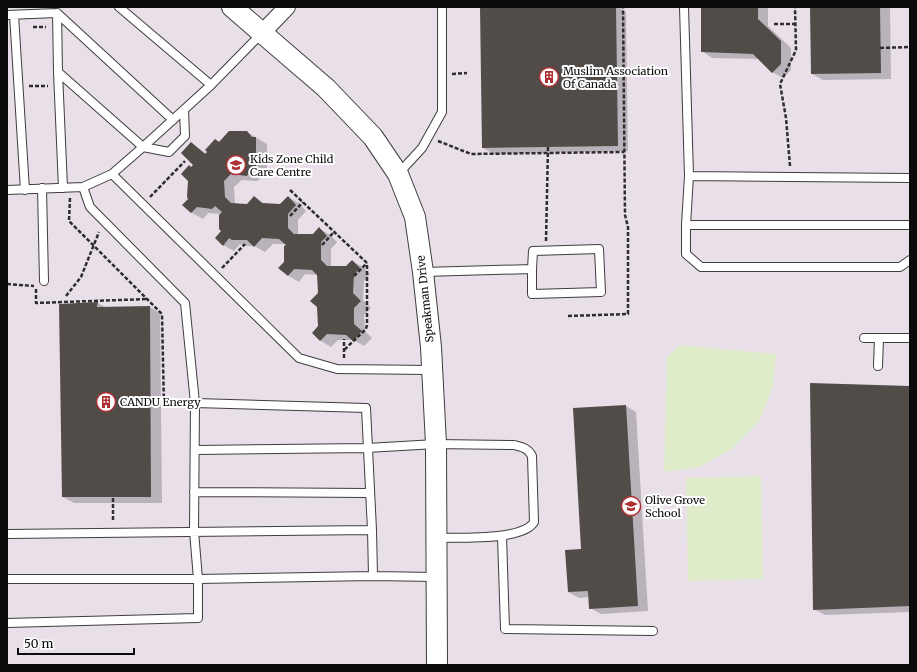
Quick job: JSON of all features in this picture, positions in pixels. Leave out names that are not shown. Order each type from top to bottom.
[{"type":"street","name":"Speakman Drive","points":[[232,7],[326,88],[373,137],[398,174],[415,217],[423,272],[432,370],[436,444],[438,665]]},
{"type":"street","points":[[262,33],[287,7]]},
{"type":"lane","points":[[119,7],[211,85]]},
{"type":"lane","points":[[398,174],[422,148],[442,112],[442,7]]},
{"type":"lane","points":[[684,7],[689,176],[686,254],[701,267],[900,267],[910,260]]},
{"type":"lane","points":[[57,13],[58,85],[66,188]]},
{"type":"lane","points":[[25,190],[19,86],[10,15],[57,13],[173,120]]},
{"type":"lane","points":[[7,190],[83,187],[112,174],[211,85],[262,33]]},
{"type":"lane","points":[[58,72],[143,147],[169,152],[185,136],[184,110]]},
{"type":"lane","points":[[112,174],[299,358],[337,369],[432,370]]},
{"type":"lane","points":[[689,176],[910,178]]},
{"type":"lane","points":[[7,623],[198,618],[198,579],[194,531],[195,403],[185,303],[90,207],[83,187]]},
{"type":"lane","points":[[42,188],[44,281]]},
{"type":"lane","points":[[686,224],[910,225]]},
{"type":"lane","points":[[599,249],[601,292],[532,294],[532,269],[533,251],[599,249]]},
{"type":"lane","points":[[423,272],[532,269]]},
{"type":"lane","points":[[864,338],[910,338]]},
{"type":"lane","points":[[878,366],[880,338]]},
{"type":"lane","points":[[195,403],[366,408],[373,576]]},
{"type":"lane","points":[[195,450],[367,448],[436,444],[514,445],[521,446],[529,451],[532,456],[534,522],[532,526],[522,532],[502,536],[437,538]]},
{"type":"lane","points":[[194,492],[369,493]]},
{"type":"lane","points":[[7,534],[372,530]]},
{"type":"lane","points":[[502,536],[505,629],[653,631]]},
{"type":"lane","points":[[7,579],[198,579],[373,576],[437,577]]},
{"type":"path","points":[[568,316],[628,314],[628,227],[625,215],[623,7]]},
{"type":"path","points":[[791,177],[786,118],[780,84],[796,50],[795,7]]},
{"type":"path","points":[[774,24],[796,24]]},
{"type":"path","points":[[880,48],[910,47]]},
{"type":"path","points":[[19,86],[58,85]]},
{"type":"path","points":[[428,137],[471,154],[624,152]]},
{"type":"path","points":[[546,251],[548,147]]},
{"type":"path","points":[[143,204],[185,161]]},
{"type":"path","points":[[66,188],[69,221],[162,314],[164,406]]},
{"type":"path","points":[[290,190],[367,263],[366,329],[344,350]]},
{"type":"path","points":[[290,216],[303,202]]},
{"type":"path","points":[[66,296],[81,277],[103,221]]},
{"type":"path","points":[[322,245],[334,232]]},
{"type":"path","points":[[214,275],[245,244]]},
{"type":"path","points":[[354,276],[367,263]]},
{"type":"path","points":[[7,284],[36,286],[36,303],[148,299]]},
{"type":"path","points":[[344,339],[344,369]]},
{"type":"path","points":[[112,498],[113,532]]},
{"type":"shaded area","points":[[7,7],[910,7],[910,665],[7,665]]},
{"type":"green space","points":[[680,345],[776,354],[773,386],[759,422],[733,448],[700,467],[664,472],[667,357]]},
{"type":"green space","points":[[761,476],[763,579],[688,581],[686,478]]},
{"type":"building","name":"Muslim Association Of Canada","points":[[480,7],[616,7],[618,146],[482,148]]},
{"type":"building","points":[[701,7],[758,7],[758,19],[781,41],[781,64],[772,73],[753,54],[701,52]]},
{"type":"building","points":[[810,7],[880,7],[881,73],[811,74]]},
{"type":"building","points":[[229,131],[247,131],[252,137],[256,137],[256,170],[250,170],[247,176],[231,174],[224,181],[225,197],[231,203],[247,204],[254,196],[262,203],[280,204],[288,196],[296,205],[288,214],[288,228],[294,234],[313,234],[319,227],[327,236],[321,242],[321,260],[327,266],[346,266],[352,260],[360,268],[354,275],[353,293],[361,301],[354,308],[354,324],[362,331],[353,341],[346,335],[327,334],[320,341],[312,333],[318,326],[317,307],[310,301],[318,293],[317,275],[312,270],[294,269],[288,276],[278,268],[284,262],[284,246],[286,245],[279,239],[262,238],[254,247],[247,240],[232,240],[229,238],[223,246],[215,238],[221,231],[219,229],[219,215],[222,212],[215,206],[212,209],[197,207],[191,213],[182,205],[188,199],[188,181],[181,174],[189,165],[191,167],[193,165],[181,153],[191,142],[205,154],[207,152],[205,150],[215,139],[219,142]]},
{"type":"building","name":"CANDU Energy","points":[[98,302],[97,307],[150,306],[151,497],[62,497],[59,304]]},
{"type":"building","points":[[810,383],[910,386],[910,606],[813,610]]},
{"type":"building","points":[[626,405],[638,606],[589,609],[588,591],[568,592],[565,550],[581,549],[573,408]]},
{"type":"place","name":"Muslim Association Of Canada","points":[[549,77]]},
{"type":"place","name":"Kids Zone Child Care Centre","points":[[236,165]]},
{"type":"place","name":"CANDU Energy","points":[[106,402]]},
{"type":"place","name":"Olive Grove School","points":[[631,506]]}]
